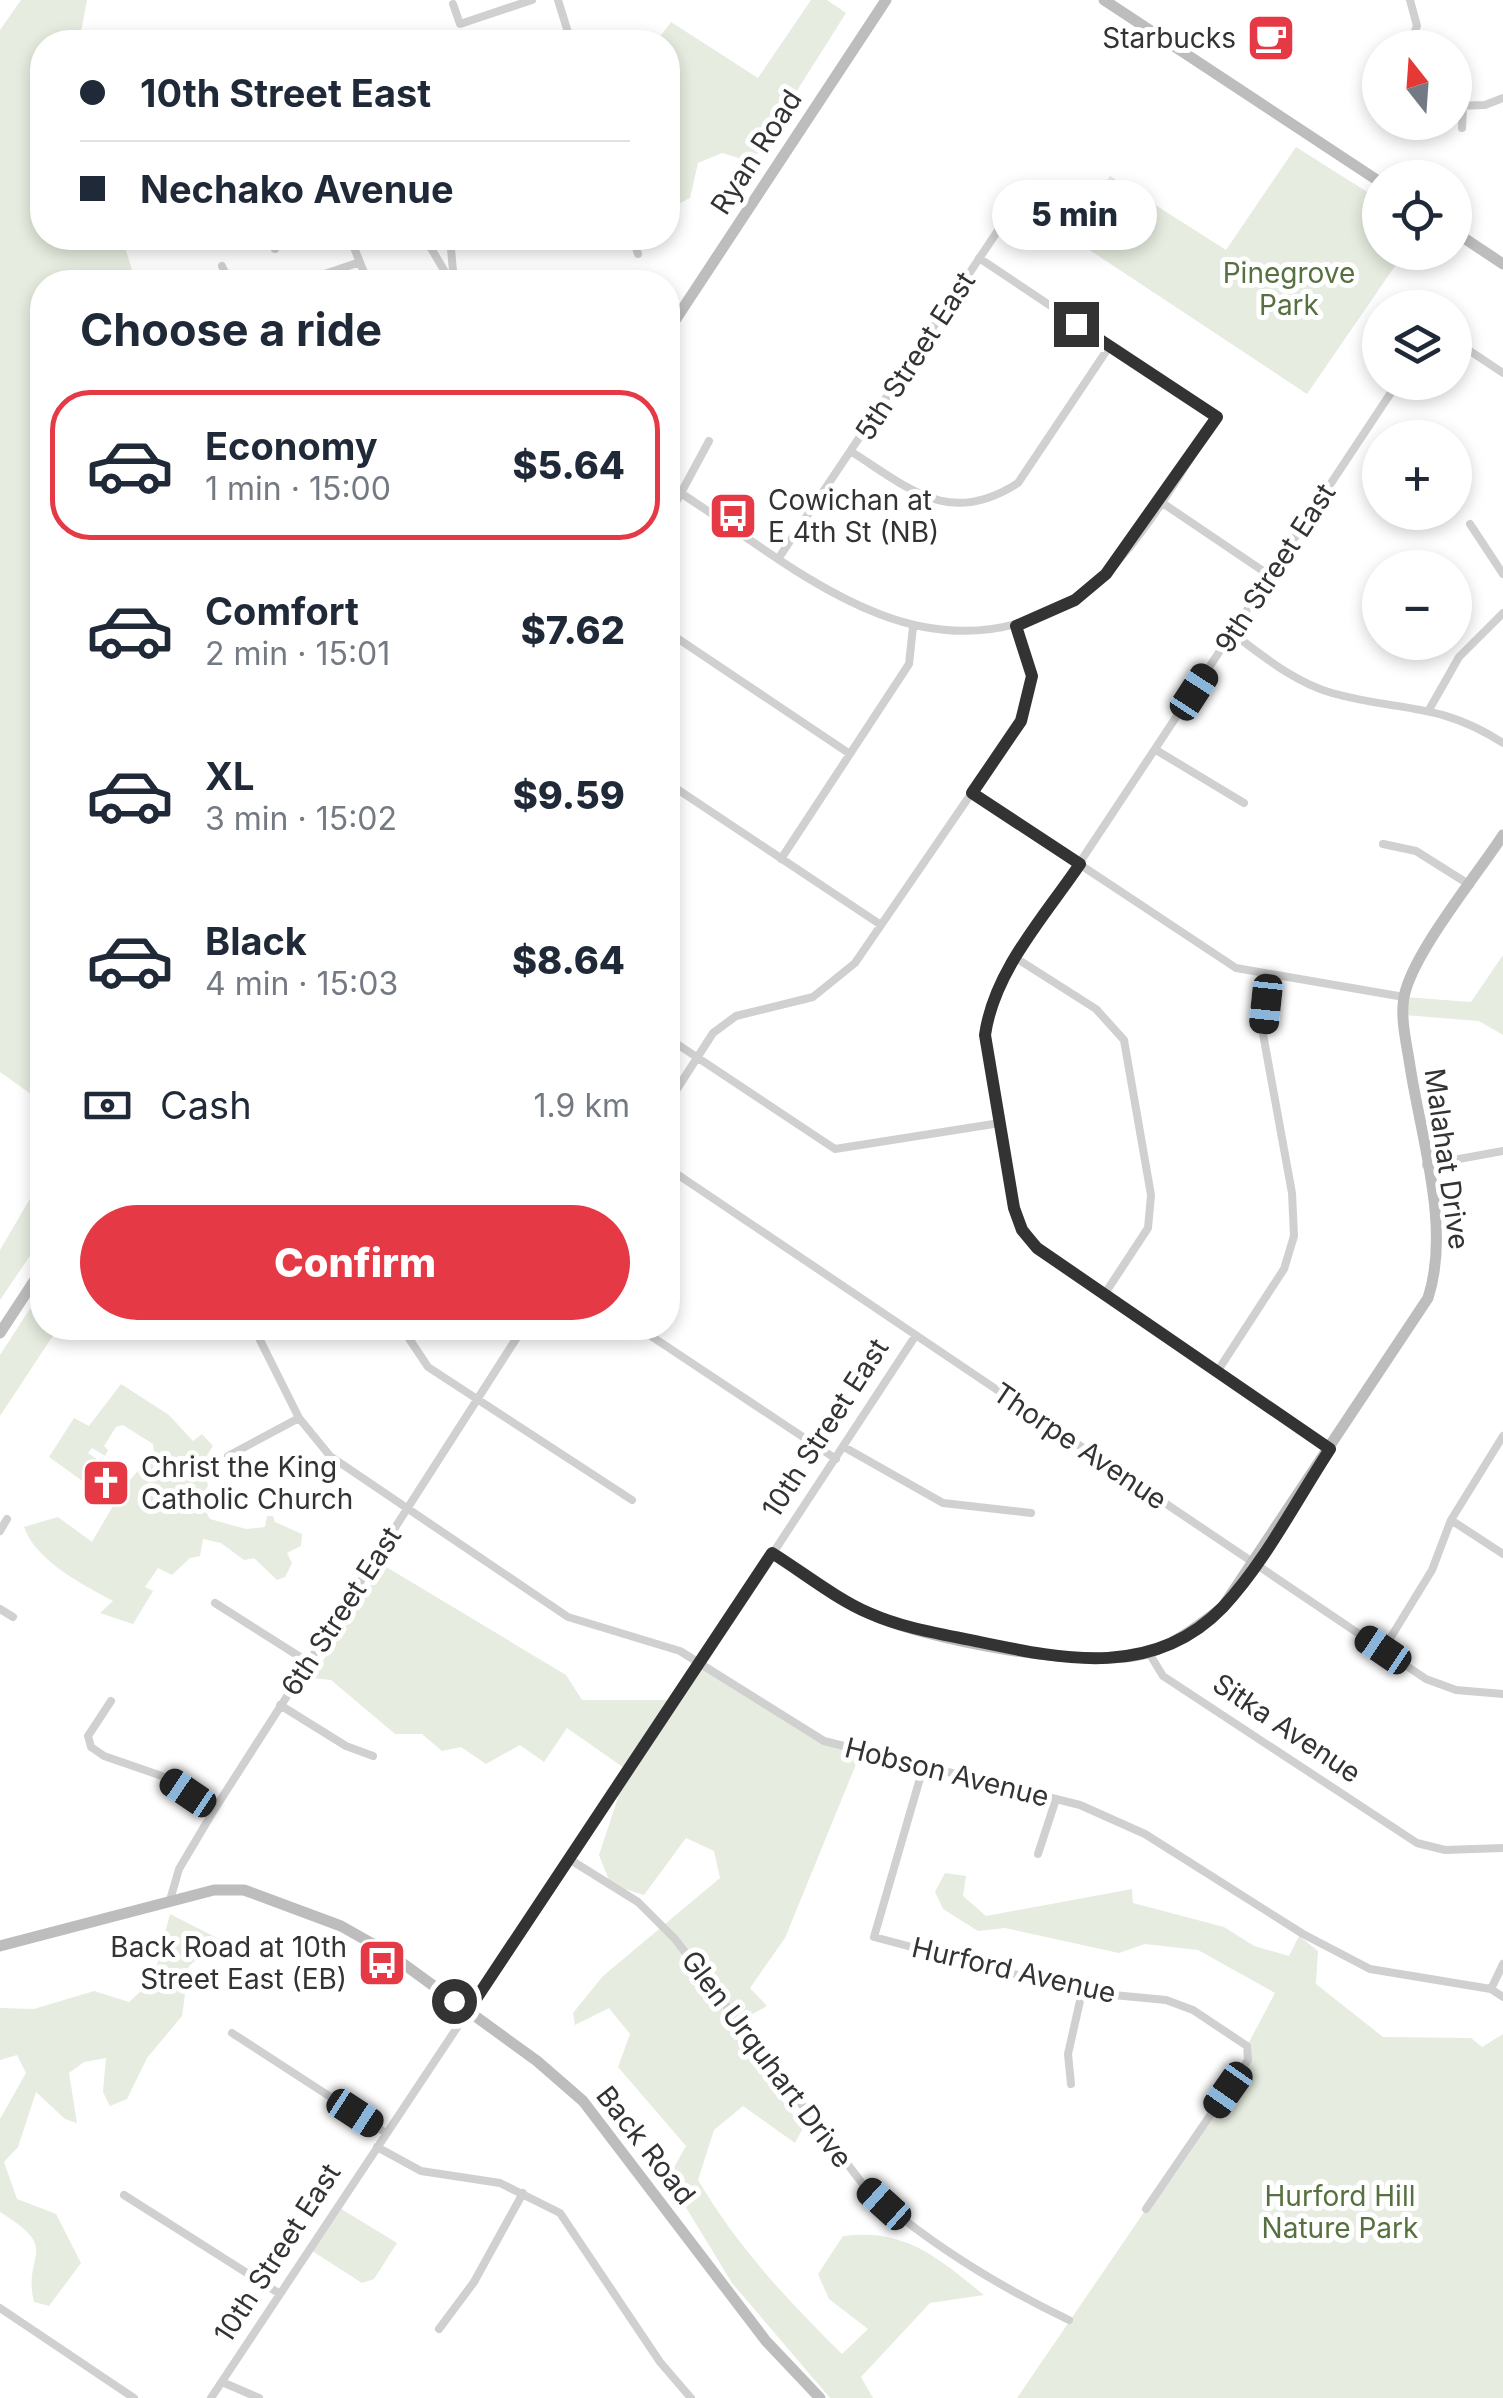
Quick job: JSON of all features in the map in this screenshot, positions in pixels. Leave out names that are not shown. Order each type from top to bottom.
[{"type":"street","points":[[454,4],[460,24],[532,0]]},
{"type":"street","points":[[558,0],[567,30]]},
{"type":"street","name":"Ryan Road","points":[[680,313],[886,0]]},
{"type":"street","points":[[1104,0],[1362,170]]},
{"type":"street","points":[[1410,0],[1415,30]]},
{"type":"street","points":[[1472,104],[1503,98]]},
{"type":"street","name":"5th Street East","points":[[778,559],[1017,202]]},
{"type":"street","points":[[1472,243],[1503,264]]},
{"type":"street","points":[[355,250],[363,270]]},
{"type":"street","points":[[637,250],[638,254]]},
{"type":"street","points":[[709,441],[680,493],[778,559],[864,610],[913,627],[965,632],[1016,626],[1075,600],[1106,574],[1217,417],[979,258]]},
{"type":"street","points":[[336,270],[360,262]]},
{"type":"street","points":[[222,266],[224,270]]},
{"type":"street","points":[[852,452],[935,501],[957,504],[997,496],[1018,482],[1109,346]]},
{"type":"street","points":[[1472,352],[1503,373]]},
{"type":"street","name":"9th Street East","points":[[1330,1449],[1037,1248],[1022,1230],[1014,1208],[985,1035],[998,986],[1386,400]]},
{"type":"street","points":[[1160,502],[1268,575]]},
{"type":"street","points":[[1472,527],[1503,574]]},
{"type":"street","points":[[1430,708],[1459,657],[1503,612]]},
{"type":"street","points":[[680,1084],[712,1033],[736,1016],[813,997],[834,984],[881,926],[1021,721],[1032,676],[1016,626]]},
{"type":"street","points":[[781,859],[909,664],[913,627]]},
{"type":"street","points":[[1232,633],[1289,675],[1332,693],[1430,708],[1481,729],[1503,744]]},
{"type":"street","points":[[680,640],[850,754]]},
{"type":"street","points":[[1156,750],[1244,803]]},
{"type":"street","points":[[680,791],[881,926]]},
{"type":"street","points":[[972,793],[1236,968],[1404,998],[1421,958],[1503,836]]},
{"type":"street","points":[[1383,844],[1416,851],[1470,886]]},
{"type":"street","points":[[1016,958],[1096,1009],[1124,1040],[1151,1195],[1148,1228],[1104,1295]]},
{"type":"street","points":[[1216,1372],[1284,1269],[1294,1236],[1292,1193],[1263,1034],[1269,974]]},
{"type":"street","name":"Malahat Drive","points":[[1150,1653],[1180,1639],[1222,1608],[1416,1321],[1434,1281],[1438,1243],[1404,998]]},
{"type":"street","points":[[680,1047],[836,1149],[1000,1124]]},
{"type":"street","points":[[1426,1165],[1503,1151]]},
{"type":"street","name":"Thorpe Avenue","points":[[680,1176],[1426,1679],[1456,1690],[1503,1694]]},
{"type":"street","points":[[0,1332],[30,1287]]},
{"type":"street","name":"10th Street East","points":[[211,2398],[916,1335]]},
{"type":"street","name":"Hobson Avenue","points":[[260,1340],[299,1418],[330,1456],[568,1617],[680,1651],[824,1740],[1056,1799],[1145,1834],[1303,1934],[1370,1969],[1491,1989],[1503,1997]]},
{"type":"street","points":[[410,1340],[428,1367],[632,1500]]},
{"type":"street","name":"6th Street East","points":[[170,1900],[179,1869],[214,1810],[515,1340]]},
{"type":"street","points":[[657,1340],[836,1459]]},
{"type":"street","points":[[228,1456],[299,1418]]},
{"type":"street","points":[[1383,1650],[1432,1570],[1451,1520],[1503,1436]]},
{"type":"street","points":[[844,1447],[943,1503],[1031,1514]]},
{"type":"street","points":[[0,1531],[8,1520]]},
{"type":"street","points":[[1451,1520],[1503,1554]]},
{"type":"street","points":[[772,1553],[866,1612],[909,1628],[1060,1659],[1102,1660],[1150,1653]]},
{"type":"street","points":[[215,1603],[308,1662]]},
{"type":"street","points":[[0,1609],[13,1617]]},
{"type":"street","name":"Sitka Avenue","points":[[1150,1653],[1163,1676],[1417,1843],[1444,1850],[1503,1848]]},
{"type":"street","points":[[110,1702],[88,1736],[91,1747],[104,1756],[162,1776],[214,1810]]},
{"type":"street","points":[[280,1704],[346,1746],[373,1756]]},
{"type":"street","name":"Hurford Avenue","points":[[923,1768],[874,1937],[1082,1992],[1166,2000],[1193,2010],[1247,2046],[1250,2054],[1146,2209]]},
{"type":"street","points":[[1038,1854],[1056,1799]]},
{"type":"street","name":"Glen Urquhart Drive","points":[[568,1858],[638,1902],[675,1939],[877,2198],[903,2221],[1020,2297],[1069,2320]]},
{"type":"street","name":"Back Road","points":[[0,1946],[170,1900],[214,1890],[244,1890],[306,1910],[386,1952],[583,2101],[766,2341],[820,2398]]},
{"type":"street","points":[[1491,1989],[1503,1964]]},
{"type":"street","points":[[1071,2084],[1068,2054],[1082,1992]]},
{"type":"street","points":[[232,2033],[386,2133]]},
{"type":"street","points":[[376,2148],[421,2172],[500,2183],[560,2213],[660,2362],[691,2398]]},
{"type":"street","points":[[439,2329],[474,2282],[523,2193]]},
{"type":"street","points":[[124,2195],[280,2294]]},
{"type":"street","points":[[0,2308],[134,2398]]},
{"type":"street","points":[[222,2382],[260,2398]]},
{"type":"green space","points":[[21,0],[87,0],[81,30],[30,30],[30,250],[126,250],[132,270],[30,270],[30,1093],[0,1072],[0,30]]},
{"type":"green space","points":[[811,0],[827,0],[846,13],[752,162],[722,153],[698,163],[690,198],[680,203],[680,30],[665,30],[671,22],[758,78]]},
{"type":"green space","name":"Pinegrove Park","points":[[1296,147],[1362,189],[1362,270],[1392,270],[1379,290],[1362,290],[1362,314],[1307,394],[1017,202],[1030,182],[1081,217],[1110,176],[1226,250]]},
{"type":"green space","points":[[1503,955],[1503,1035],[1479,1021],[1404,1015],[1404,997],[1471,1002]]},
{"type":"green space","points":[[30,1199],[30,1256],[0,1300],[0,1250]]},
{"type":"green space","points":[[30,1309],[30,1340],[50,1340],[0,1416],[0,1355]]},
{"type":"green space","points":[[121,1384],[169,1415],[193,1441],[202,1434],[213,1446],[203,1462],[208,1485],[201,1503],[210,1519],[246,1529],[265,1527],[267,1516],[273,1516],[275,1522],[302,1534],[301,1546],[287,1553],[292,1563],[285,1577],[277,1580],[254,1558],[244,1560],[221,1543],[203,1539],[200,1556],[190,1558],[172,1575],[158,1568],[145,1587],[153,1591],[133,1624],[100,1613],[113,1601],[61,1570],[38,1550],[24,1527],[58,1517],[92,1542],[124,1487],[154,1452],[153,1444],[123,1425],[116,1427],[104,1446],[108,1450],[105,1456],[92,1448],[88,1453],[101,1462],[98,1467],[103,1470],[95,1482],[89,1478],[81,1480],[49,1457],[74,1418],[89,1426]]},
{"type":"green space","points":[[383,1565],[566,1675],[582,1700],[673,1700],[699,1662],[824,1741],[861,1752],[785,1938],[750,1988],[767,2006],[747,2017],[762,2074],[803,2128],[795,2143],[743,2106],[714,2130],[698,2180],[764,2272],[842,2354],[868,2329],[829,2299],[818,2274],[843,2236],[903,2241],[936,2258],[984,2295],[930,2303],[861,2377],[873,2398],[830,2398],[732,2283],[668,2178],[686,2146],[618,2067],[630,2034],[609,2008],[575,2025],[573,2013],[603,1976],[720,1878],[714,1851],[686,1838],[644,1895],[611,1885],[599,1855],[627,1770],[567,1728],[544,1762],[520,1745],[486,1764],[461,1747],[442,1751],[422,1734],[395,1734],[331,1680],[312,1678]]},
{"type":"green space","name":"Hurford Hill Nature Park","points":[[945,1873],[966,1876],[963,1896],[986,1916],[1132,1889],[1133,1903],[1224,1927],[1254,1946],[1289,1956],[1299,1936],[1318,1951],[1316,1984],[1383,2037],[1471,2038],[1482,2047],[1503,2034],[1503,2398],[1017,2398],[1248,2060],[1247,2046],[1275,1993],[1198,1950],[1145,1944],[1119,1953],[1005,1928],[978,1931],[943,1909],[935,1892]]},
{"type":"green space","points":[[170,1914],[221,1940],[189,1966],[182,2016],[147,2058],[127,2099],[110,2106],[103,2092],[106,2058],[84,2062],[69,2073],[77,2123],[65,2119],[36,2092],[18,2147],[4,2162],[17,2199],[56,2214],[81,2263],[49,2306],[34,2302],[35,2244],[30,2235],[0,2212],[0,2119],[26,2073],[17,2055],[0,2060],[0,2008],[34,2009],[94,1991],[129,2002],[153,1980]]},
{"type":"green space","points":[[338,2207],[397,2243],[374,2279],[362,2283],[309,2249]]},
{"type":"place","name":"Starbucks","points":[[1271,38]]},
{"type":"place","name":"Cowichan at E 4th St (NB)","points":[[733,516]]},
{"type":"place","name":"Christ the King Catholic Church","points":[[106,1483]]},
{"type":"place","name":"Back Road at 10th Street East (EB)","points":[[382,1963]]},
{"type":"route","points":[[454,2001],[468,2011],[772,1553],[866,1612],[909,1628],[1060,1659],[1114,1660],[1150,1653],[1180,1639],[1222,1608],[1330,1449],[1037,1248],[1022,1230],[1014,1208],[985,1035],[988,1010],[998,986],[1080,864],[972,793],[1021,721],[1032,676],[1016,626],[1075,600],[1106,574],[1133,542],[1217,417],[1076,324]]}]
